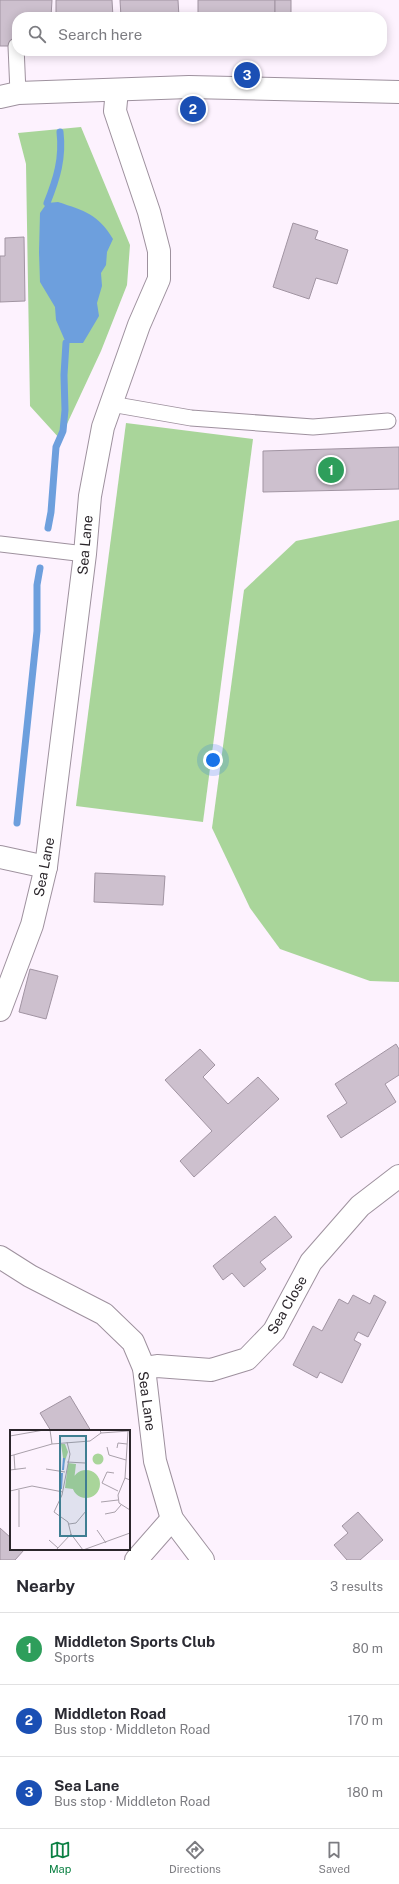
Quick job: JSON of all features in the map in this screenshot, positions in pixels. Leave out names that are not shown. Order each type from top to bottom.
[{"type":"street","points":[[9,95],[199,87],[399,92]]},
{"type":"street","name":"Sea Lane","points":[[1,1001],[32,925],[46,867],[85,554],[90,496],[103,427],[139,325],[159,279],[159,251],[151,218],[115,110],[117,90]]},
{"type":"street","points":[[0,857],[46,867]]},
{"type":"street","name":"Sea Close","points":[[144,1368],[157,1366],[211,1370],[247,1359],[274,1331],[311,1262],[360,1206],[399,1176]]},
{"type":"street","name":"Sea Lane","points":[[0,1257],[30,1276],[104,1314],[133,1342],[144,1368],[155,1461],[172,1519],[203,1560]]},
{"type":"street","points":[[136,1560],[172,1519]]},
{"type":"lane","points":[[9,95],[15,56]]},
{"type":"lane","points":[[111,404],[191,418],[313,427],[388,421]]},
{"type":"lane","points":[[0,544],[85,554]]},
{"type":"green space","points":[[81,127],[130,245],[127,285],[101,351],[60,439],[30,406],[26,164],[18,133]]},
{"type":"green space","points":[[126,423],[253,439],[203,822],[76,806]]},
{"type":"green space","points":[[399,520],[399,982],[370,981],[280,949],[250,908],[212,828],[244,590],[296,541]]},
{"type":"water","points":[[58,202],[90,214],[102,224],[113,239],[107,252],[106,265],[101,273],[102,286],[97,303],[99,316],[83,343],[66,343],[56,320],[55,307],[40,282],[40,213],[47,203]]},
{"type":"building","points":[[0,0],[52,0],[51,12],[12,12],[12,46],[0,46]]},
{"type":"building","points":[[56,0],[112,0],[113,12],[56,12]]},
{"type":"building","points":[[120,0],[178,0],[179,12],[121,12]]},
{"type":"building","points":[[198,0],[275,0],[275,12],[198,12]]},
{"type":"building","points":[[275,0],[291,0],[291,12],[275,12]]},
{"type":"building","points":[[293,223],[318,231],[315,239],[348,250],[337,284],[316,278],[309,299],[273,287]]},
{"type":"building","points":[[24,237],[25,301],[0,302],[0,256],[5,256],[5,238]]},
{"type":"building","points":[[399,447],[399,489],[263,492],[263,451]]},
{"type":"building","points":[[95,873],[165,876],[163,905],[94,902]]},
{"type":"building","points":[[30,969],[58,976],[46,1019],[19,1012]]},
{"type":"building","points":[[396,1044],[399,1049],[399,1075],[385,1084],[396,1102],[341,1138],[327,1116],[347,1103],[335,1084]]},
{"type":"building","points":[[200,1049],[215,1065],[203,1077],[228,1104],[258,1077],[279,1099],[194,1177],[180,1161],[212,1131],[165,1080]]},
{"type":"building","points":[[275,1216],[292,1237],[260,1262],[266,1269],[244,1287],[232,1273],[223,1280],[213,1266]]},
{"type":"building","points":[[353,1295],[370,1304],[374,1295],[386,1302],[368,1337],[358,1332],[354,1340],[361,1344],[342,1383],[320,1372],[317,1378],[293,1365],[313,1326],[322,1331],[339,1299],[348,1304]]},
{"type":"building","points":[[70,1396],[90,1430],[50,1430],[40,1413]]},
{"type":"building","points":[[358,1512],[383,1540],[360,1560],[347,1560],[334,1545],[348,1533],[342,1526]]},
{"type":"building","points":[[0,1528],[10,1537],[10,1550],[24,1550],[15,1560],[0,1560]]},
{"type":"waterway","points":[[47,203],[54,185],[60,159],[60,132]]},
{"type":"waterway","points":[[48,528],[51,512],[56,447],[63,431],[65,410],[64,375],[66,343]]},
{"type":"waterway","points":[[17,823],[37,631],[37,585],[40,568]]},
{"type":"place","name":"Sea Lane","points":[[247,75]]},
{"type":"place","name":"Middleton Road","points":[[193,109]]},
{"type":"place","name":"Middleton Sports Club","points":[[331,470]]}]
